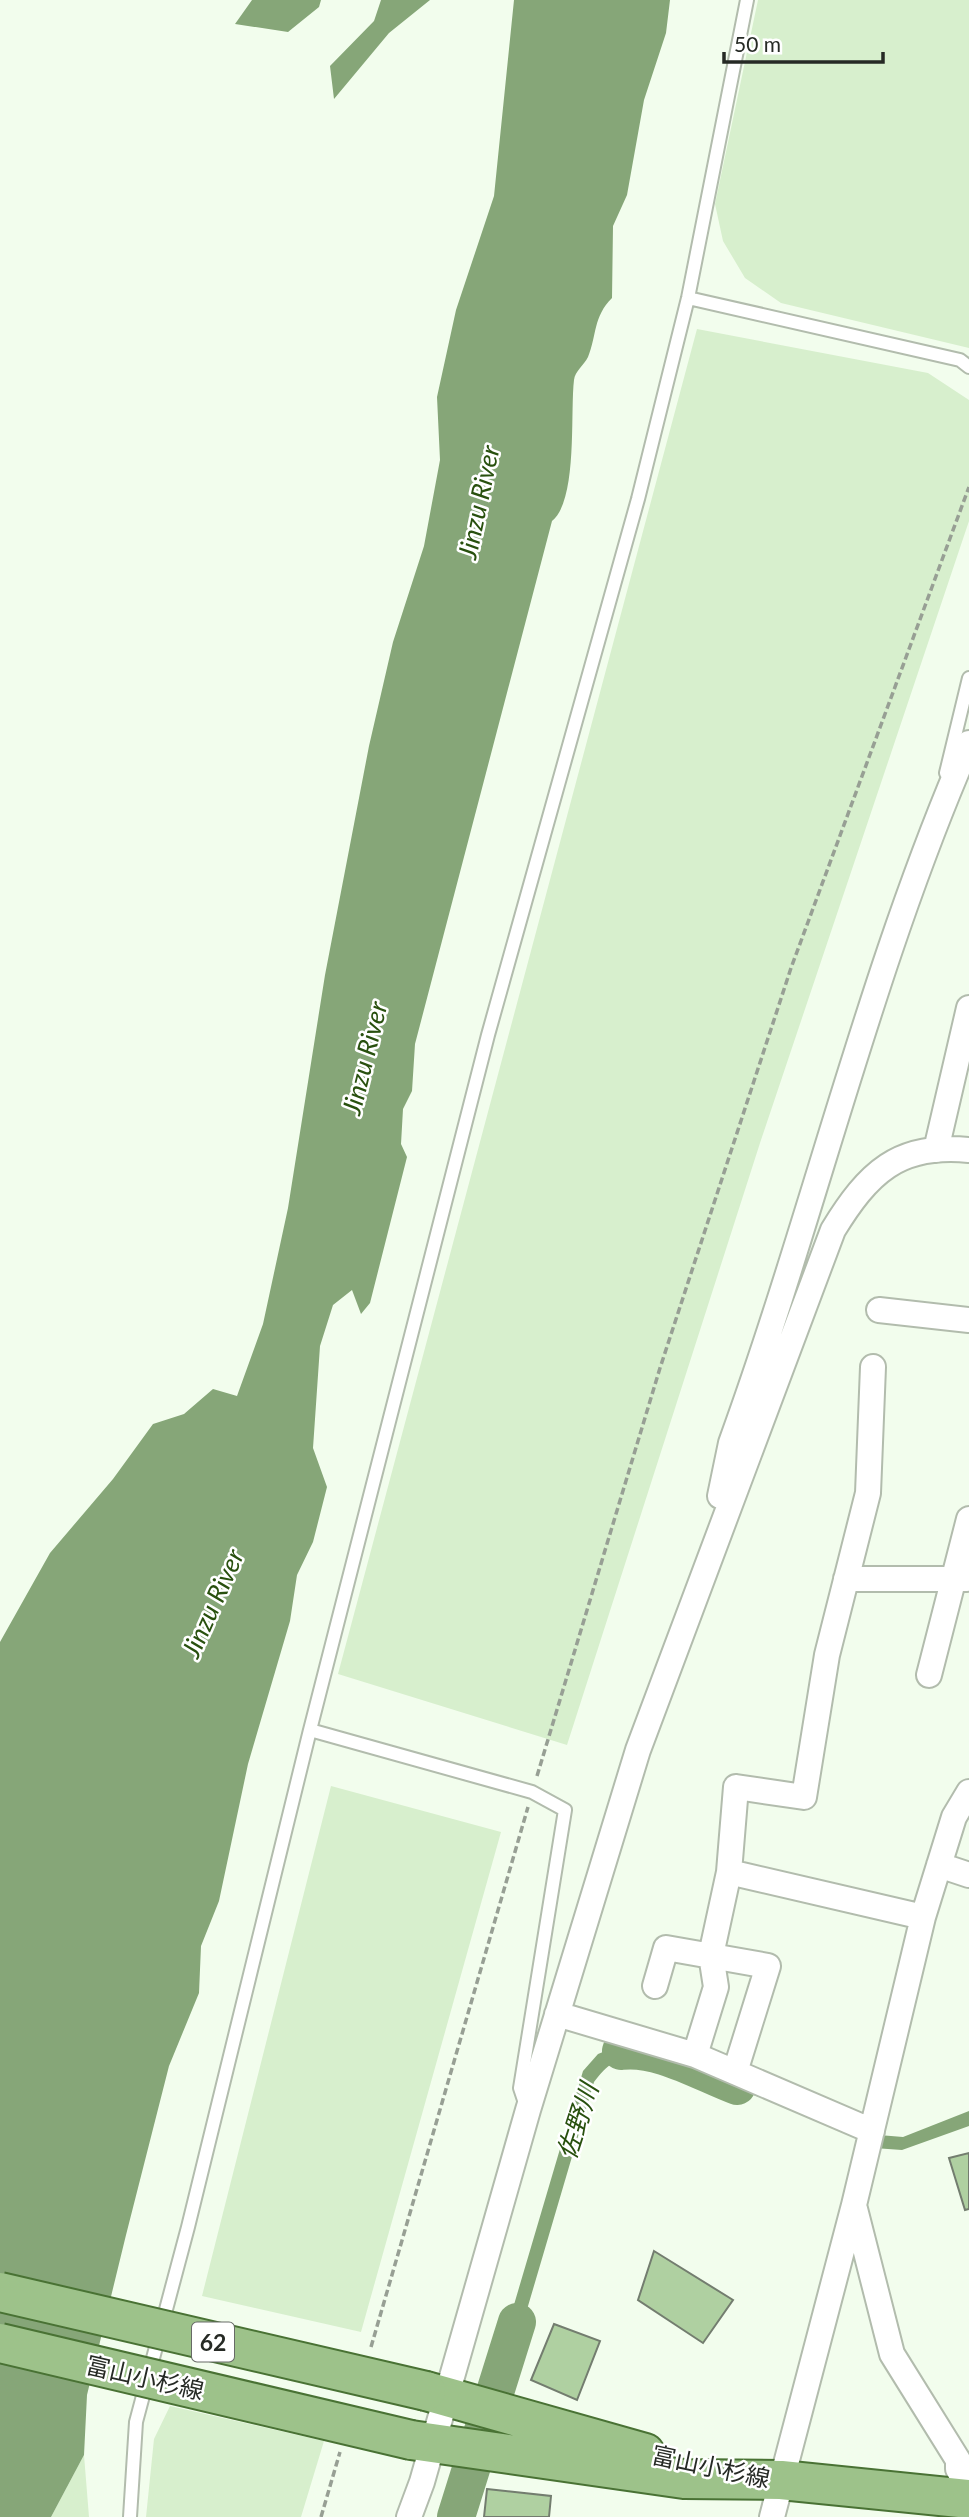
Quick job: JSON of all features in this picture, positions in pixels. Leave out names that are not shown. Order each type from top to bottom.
[{"type":"main road","name":"富山小杉線","points":[[0,2292],[436,2394],[635,2451],[781,2480]]},
{"type":"main road","name":"富山小杉線","points":[[0,2343],[422,2442],[684,2479],[781,2480]]},
{"type":"main road","name":"62","points":[[781,2480],[969,2500]]},
{"type":"street","points":[[704,1574],[731,1443],[860,1040],[935,822],[969,743]]},
{"type":"street","points":[[936,1150],[969,1008]]},
{"type":"street","points":[[409,2517],[422,2442],[436,2394],[528,2110],[638,1750],[833,1230],[855,1193],[873,1175],[912,1154],[936,1150],[969,1150]]},
{"type":"street","points":[[879,1310],[969,1320]]},
{"type":"street","points":[[695,2055],[716,1987],[711,1955],[729,1872],[736,1787],[804,1797],[827,1655],[868,1493],[873,1367]]},
{"type":"street","points":[[929,1675],[961,1579],[969,1519]]},
{"type":"street","points":[[846,1579],[961,1579]]},
{"type":"street","points":[[772,2517],[854,2205],[923,1917],[954,1817],[969,1793]]},
{"type":"street","points":[[939,1865],[969,1875]]},
{"type":"street","points":[[729,1872],[923,1917]]},
{"type":"street","points":[[655,1986],[666,1948],[768,1966],[735,2072]]},
{"type":"street","points":[[557,2014],[695,2055],[872,2131]]},
{"type":"street","points":[[854,2205],[892,2354],[958,2460],[958,2469],[969,2489]]},
{"type":"lane","points":[[130,2517],[136,2422],[188,2227],[310,1730],[488,1035],[638,499],[688,298],[747,0]]},
{"type":"lane","points":[[688,298],[960,360],[969,367]]},
{"type":"lane","points":[[935,822],[969,678]]},
{"type":"lane","points":[[310,1730],[532,1792],[565,1810],[520,2088],[528,2110]]},
{"type":"path","points":[[369,2355],[532,1792],[648,1406],[791,968],[969,487]]},
{"type":"path","points":[[321,2517],[343,2442]]},
{"type":"shaded area","points":[[758,0],[969,0],[969,348],[781,303],[745,278],[723,241],[715,204]]},
{"type":"shaded area","points":[[697,329],[928,373],[969,400],[969,521],[760,1143],[567,1745],[338,1674]]},
{"type":"shaded area","points":[[331,1786],[501,1832],[361,2332],[202,2296]]},
{"type":"shaded area","points":[[170,2406],[324,2441],[301,2517],[146,2517],[154,2439]]},
{"type":"shaded area","points":[[84,2455],[89,2517],[51,2517]]},
{"type":"water","points":[[252,0],[321,0],[319,7],[288,32],[235,24]]},
{"type":"water","points":[[381,0],[430,0],[389,33],[334,99],[330,66],[374,21]]},
{"type":"water","name":"Jinzu River","points":[[514,0],[670,0],[666,33],[644,100],[627,195],[613,226],[612,298],[602,312],[588,357],[574,380],[571,455],[566,495],[552,521],[415,1044],[412,1091],[403,1109],[401,1144],[407,1157],[370,1303],[361,1314],[352,1290],[333,1305],[320,1346],[313,1448],[327,1487],[313,1542],[297,1575],[290,1621],[248,1764],[219,1901],[201,1946],[199,1993],[169,2066],[126,2235],[87,2395],[84,2455],[51,2517],[0,2517],[0,1642],[50,1553],[113,1479],[153,1424],[184,1414],[213,1389],[237,1396],[263,1324],[288,1208],[325,975],[369,746],[393,642],[424,546],[440,460],[437,397],[456,310],[494,196]]},
{"type":"water","points":[[628,2042],[665,2050],[663,2064],[625,2058],[609,2066],[594,2082],[508,2374],[495,2369],[583,2071],[598,2054]]},
{"type":"water","points":[[695,2058],[759,2085],[759,2097],[685,2069]]},
{"type":"water","points":[[969,2111],[969,2126],[902,2150],[874,2148],[879,2135],[903,2137]]},
{"type":"water","points":[[457,2484],[473,2484],[461,2517],[451,2517]]},
{"type":"building","points":[[969,2153],[969,2209],[965,2210],[949,2158]]},
{"type":"building","points":[[654,2251],[733,2300],[703,2343],[638,2300]]},
{"type":"building","points":[[554,2324],[600,2341],[577,2400],[531,2380]]},
{"type":"building","points":[[487,2489],[551,2496],[549,2517],[484,2517]]},
{"type":"waterway","name":"佐野川","points":[[621,2051],[665,2056],[737,2086]]},
{"type":"waterway","name":"佐野川","points":[[456,2517],[517,2322]]}]
